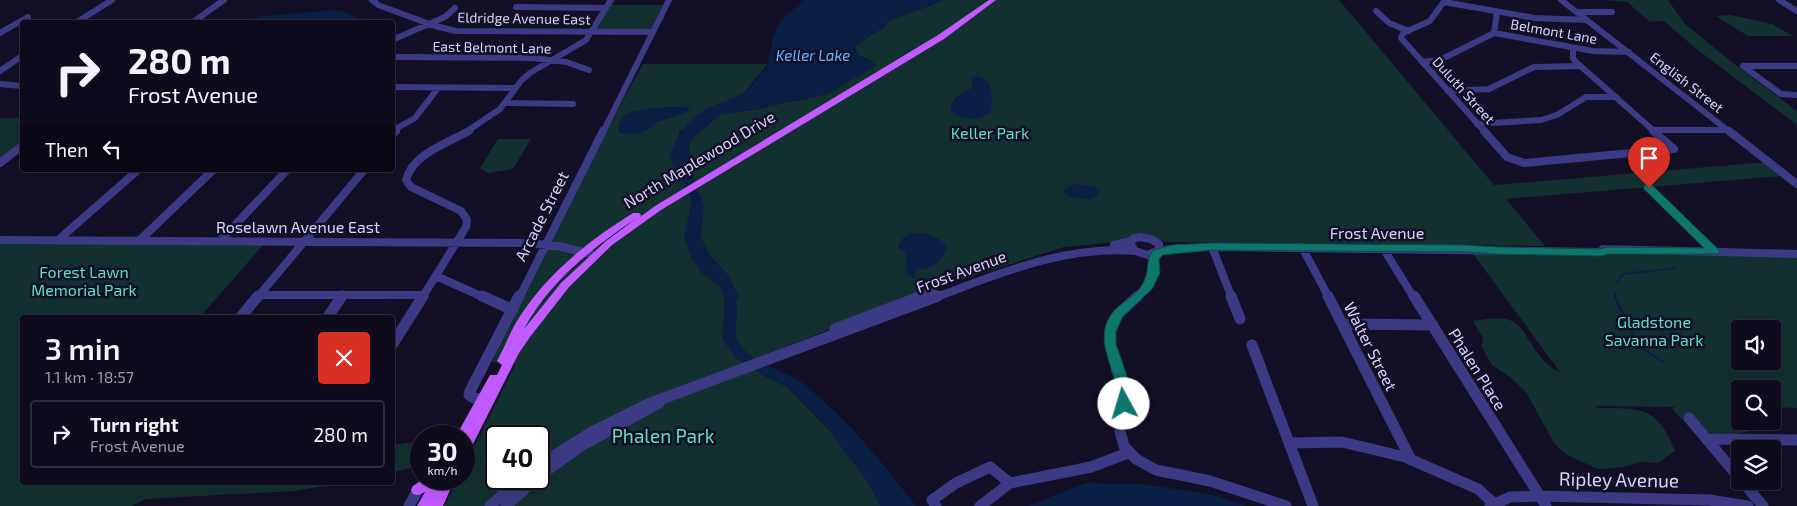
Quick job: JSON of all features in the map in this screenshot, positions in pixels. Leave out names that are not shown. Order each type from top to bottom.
[{"type":"main road","name":"North Maplewood Drive","points":[[487,399],[538,317],[565,285],[596,255],[641,219],[674,196],[918,47],[950,26],[983,0]]},
{"type":"main road","name":"North Maplewood Drive","points":[[708,175],[941,37],[993,0]]},
{"type":"main road","name":"North Maplewood Drive","points":[[487,399],[528,314],[552,283],[584,252],[624,223],[674,196]]},
{"type":"main road","points":[[474,423],[487,399]]},
{"type":"main road","points":[[424,506],[433,490]]},
{"type":"main road","points":[[436,506],[444,490]]},
{"type":"street","points":[[79,20],[112,0]]},
{"type":"street","points":[[196,20],[224,0]]},
{"type":"street","name":"Eldridge Avenue East","points":[[372,0],[378,6],[448,30],[653,32]]},
{"type":"street","name":"Arcade Street","points":[[487,399],[474,398],[469,395],[470,391],[547,244],[668,0]]},
{"type":"street","name":"English Street","points":[[1562,0],[1797,184]]},
{"type":"street","points":[[1779,0],[1797,10]]},
{"type":"street","points":[[1376,11],[1389,23],[1409,31],[1430,21],[1445,1],[1543,19],[1587,20]]},
{"type":"street","points":[[516,7],[608,4]]},
{"type":"street","points":[[395,339],[468,224],[466,215],[414,189],[408,184],[406,176],[410,168],[418,160],[485,121],[505,103],[526,76],[582,43],[592,32],[608,4]]},
{"type":"street","points":[[395,39],[445,17],[455,8]]},
{"type":"street","points":[[1494,33],[1497,12]]},
{"type":"street","points":[[1577,12],[1612,12]]},
{"type":"street","points":[[23,20],[28,17]]},
{"type":"street","points":[[0,33],[20,22]]},
{"type":"street","name":"Duluth Street","points":[[1409,31],[1401,34],[1402,39],[1507,157],[1524,163],[1674,149],[1655,130]]},
{"type":"street","name":"Belmont Lane","points":[[1422,62],[1440,60],[1494,33],[1600,52],[1629,52]]},
{"type":"street","points":[[1573,48],[1574,60],[1655,130],[1729,130]]},
{"type":"street","points":[[0,71],[20,57]]},
{"type":"street","name":"East Belmont Lane","points":[[395,58],[524,58],[552,60],[589,70]]},
{"type":"street","points":[[1448,91],[1489,90],[1534,67],[1580,66]]},
{"type":"street","points":[[1797,66],[1744,66],[1781,94],[1797,95]]},
{"type":"street","points":[[0,84],[20,86]]},
{"type":"street","points":[[395,87],[515,88]]},
{"type":"street","points":[[395,132],[399,127],[415,118],[438,88]]},
{"type":"street","points":[[1477,124],[1540,120],[1557,115],[1586,97],[1616,97]]},
{"type":"street","points":[[505,103],[573,104]]},
{"type":"street","points":[[0,163],[20,148]]},
{"type":"street","points":[[57,241],[136,172]]},
{"type":"street","points":[[139,241],[211,172]]},
{"type":"street","points":[[220,241],[285,172]]},
{"type":"street","points":[[242,315],[362,172]]},
{"type":"street","points":[[1649,188],[1714,251]]},
{"type":"street","name":"Frost Avenue","points":[[804,345],[815,338],[852,323],[1009,265],[1062,251],[1119,244],[1143,237],[1165,244],[1194,244],[1212,247]]},
{"type":"street","name":"Roselawn Avenue East","points":[[0,240],[547,244],[596,255]]},
{"type":"street","points":[[1154,240],[1160,246],[1153,260],[1154,273],[1150,282],[1142,294],[1118,314],[1110,331],[1110,344],[1122,390],[1124,406],[1120,438],[1128,453],[1146,466],[1156,470],[1210,481],[1286,506]]},
{"type":"street","points":[[1131,241],[1130,246],[1148,264],[1150,282]]},
{"type":"street","points":[[1212,247],[1240,319]]},
{"type":"street","name":"Frost Avenue","points":[[550,458],[615,419],[732,371],[1026,266],[1081,253],[1114,250],[1156,253],[1173,249],[1212,247],[1602,252],[1607,250],[1797,250]]},
{"type":"street","name":"Walter Street","points":[[1302,247],[1411,460]]},
{"type":"street","name":"Phalen Place","points":[[1383,248],[1543,501]]},
{"type":"street","name":"Frost Avenue","points":[[1714,251],[1727,253],[1797,254]]},
{"type":"street","points":[[436,276],[513,310]]},
{"type":"street","points":[[259,295],[424,295]]},
{"type":"street","points":[[329,315],[343,295]]},
{"type":"street","points":[[1343,324],[1433,325]]},
{"type":"street","points":[[1252,345],[1313,506]]},
{"type":"street","name":"Frost Avenue","points":[[550,469],[581,446],[650,409],[665,398]]},
{"type":"street","points":[[1689,418],[1731,468]]},
{"type":"street","points":[[1707,439],[1797,440]]},
{"type":"street","points":[[1290,443],[1342,442],[1391,453],[1478,489],[1494,505]]},
{"type":"street","points":[[980,506],[1010,483],[1091,467],[1128,453]]},
{"type":"street","points":[[936,506],[932,500],[956,483],[990,467],[1010,483]]},
{"type":"street","points":[[409,506],[418,490]]},
{"type":"street","points":[[490,506],[508,490]]},
{"type":"street","name":"Frost Avenue","points":[[506,506],[524,490]]},
{"type":"street","points":[[1749,490],[1763,506]]},
{"type":"street","name":"Ripley Avenue","points":[[1494,505],[1510,497],[1543,501],[1653,502],[1709,500],[1748,506]]},
{"type":"green space","name":"Keller Park","points":[[944,0],[1339,0],[1494,185],[1767,162],[1784,176],[1506,199],[1545,246],[1166,242],[1148,236],[1117,242],[1064,247],[939,287],[759,357],[759,373],[787,387],[830,431],[865,478],[881,506],[444,506],[452,490],[475,490],[475,445],[485,425],[516,363],[491,362],[606,131],[643,64],[768,64],[745,92],[734,99],[717,104],[679,132],[693,178],[689,143],[692,138],[714,119],[722,114],[760,109],[816,97],[872,61],[860,56],[854,48],[885,26],[887,22]]},
{"type":"green space","points":[[1604,0],[1668,0],[1685,24],[1797,111],[1797,125],[1694,47],[1664,21],[1650,22],[1627,2]]},
{"type":"green space","points":[[610,5],[663,5],[651,30],[595,30]]},
{"type":"green space","points":[[1731,15],[1772,24],[1793,36],[1748,36],[1716,16]]},
{"type":"green space","points":[[0,118],[20,118],[20,144],[0,159]]},
{"type":"green space","points":[[498,139],[531,139],[513,169],[488,173],[480,168]]},
{"type":"green space","name":"Forest Lawn Memorial Park","points":[[0,243],[264,244],[202,315],[20,315],[20,485],[332,485],[295,491],[146,499],[132,506],[0,506]]},
{"type":"green space","name":"Gladstone Savanna Park","points":[[1471,251],[1797,255],[1797,408],[1781,407],[1781,380],[1731,380],[1731,408],[1729,408],[1731,410],[1731,430],[1751,431],[1728,435],[1698,430],[1681,418],[1673,410],[1674,407],[1595,406],[1597,408],[1626,408],[1646,413],[1662,425],[1675,451],[1658,463],[1640,462],[1623,467],[1598,469],[1567,455],[1554,443],[1526,392],[1510,377],[1492,365],[1481,346],[1483,338],[1473,321],[1498,318],[1512,321],[1518,325],[1538,354],[1551,367],[1560,372]]},
{"type":"green space","points":[[410,443],[410,468],[395,472],[395,445]]},
{"type":"water","name":"Keller Lake","points":[[804,0],[944,0],[887,22],[885,26],[856,45],[854,48],[860,56],[872,61],[876,66],[828,94],[760,109],[722,114],[692,138],[689,143],[693,178],[704,205],[701,238],[710,255],[729,276],[739,297],[736,302],[736,334],[741,345],[754,358],[789,375],[821,398],[864,442],[916,506],[881,506],[865,478],[830,431],[787,387],[754,370],[736,358],[722,339],[725,301],[721,288],[703,274],[692,259],[684,237],[692,200],[669,156],[677,138],[687,124],[700,113],[740,96],[750,88],[767,68],[774,35],[781,20]]},
{"type":"water","points":[[334,10],[367,20],[247,20],[261,16]]},
{"type":"water","points":[[976,76],[989,84],[992,94],[991,112],[981,117],[970,119],[960,117],[951,111],[951,106],[955,98],[973,87],[971,78]]},
{"type":"water","points":[[685,107],[691,109],[681,115],[657,122],[651,128],[639,133],[622,134],[618,131],[619,123],[629,113],[643,109]]},
{"type":"water","points":[[1079,184],[1094,187],[1100,191],[1097,196],[1090,200],[1069,196],[1063,191],[1072,185]]},
{"type":"water","points":[[910,233],[931,235],[947,247],[943,257],[932,267],[917,269],[915,278],[905,274],[907,265],[905,253],[898,248],[901,240]]},
{"type":"water","points":[[1085,483],[1143,484],[1219,496],[1246,506],[1028,506]]},
{"type":"waterway","points":[[1617,284],[1620,276],[1624,274],[1674,268]]},
{"type":"waterway","points":[[1615,296],[1628,321],[1636,344],[1663,362]]},
{"type":"route","points":[[1124,404],[1121,379],[1110,344],[1111,325],[1118,314],[1136,300],[1146,289],[1154,273],[1153,260],[1157,252],[1173,249],[1212,247],[1465,248],[1498,251],[1602,252],[1607,250],[1714,251],[1649,188]]},
{"type":"park label","name":"Phalen Park","points":[[663,435]]}]
